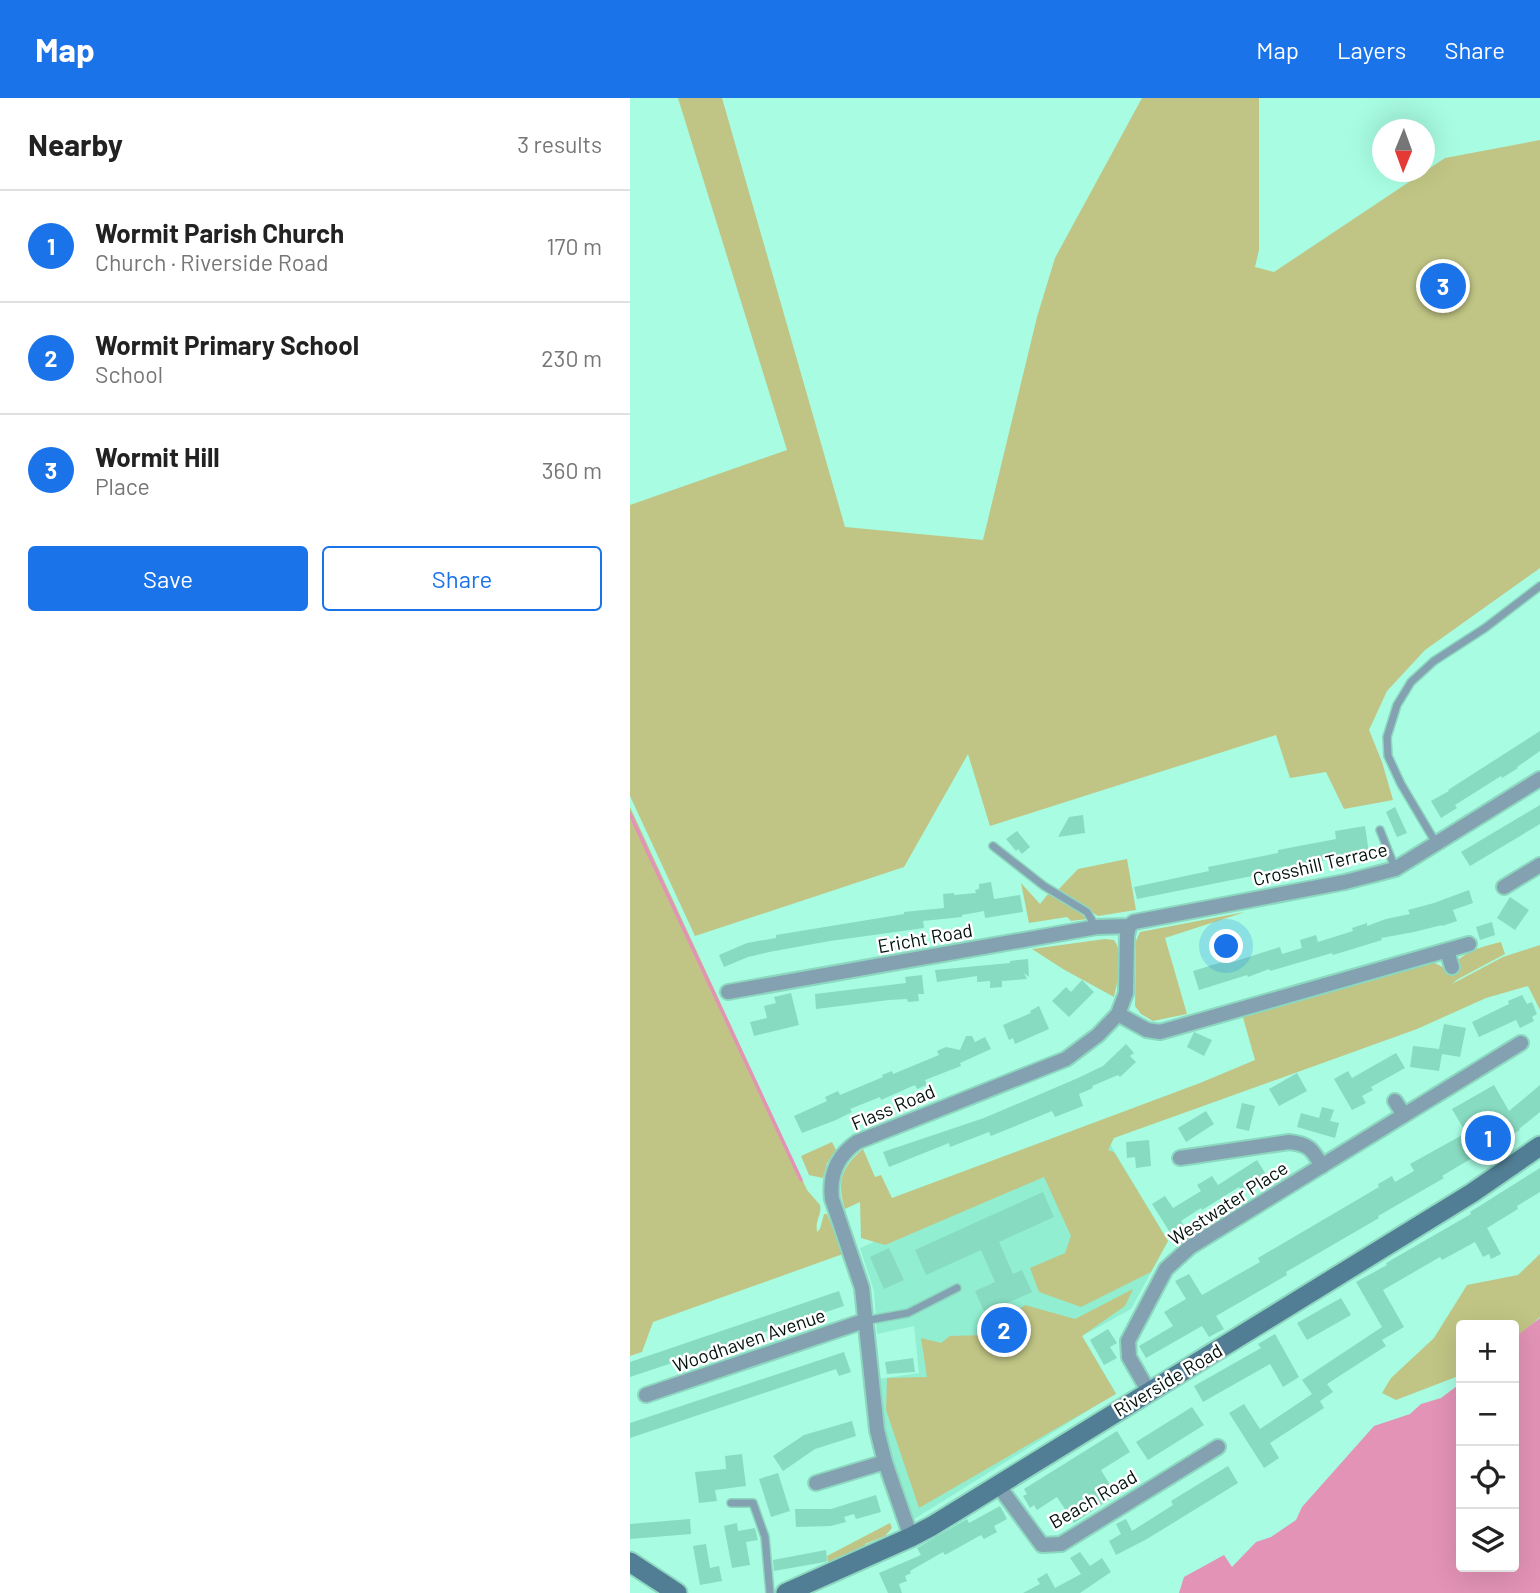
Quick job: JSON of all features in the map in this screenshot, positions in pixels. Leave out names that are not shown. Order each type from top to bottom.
[{"type":"main road","name":"Riverside Road","points":[[786,1593],[932,1526],[1472,1193],[1540,1146]]},
{"type":"main road","points":[[630,1562],[677,1593]]},
{"type":"street","name":"Crosshill Terrace","points":[[1129,926],[1134,922],[1345,882],[1395,869],[1540,779]]},
{"type":"street","points":[[1504,887],[1540,865]]},
{"type":"street","name":"Ericht Road","points":[[728,992],[1097,927],[1129,926]]},
{"type":"street","points":[[1129,926],[1126,993],[1118,1014],[1147,1030],[1160,1032],[1469,944]]},
{"type":"street","points":[[1447,951],[1452,967]]},
{"type":"street","name":"Flass Road","points":[[911,1537],[877,1430],[862,1288],[835,1208],[831,1189],[833,1172],[843,1155],[864,1138],[1066,1059],[1098,1035],[1118,1014]]},
{"type":"street","name":"Westwater Place","points":[[1149,1392],[1129,1357],[1128,1341],[1167,1269],[1190,1247],[1521,1043]]},
{"type":"street","points":[[1395,1101],[1404,1115]]},
{"type":"street","name":"Westwater Place","points":[[1180,1158],[1289,1142],[1303,1144],[1313,1151],[1322,1166]]},
{"type":"street","name":"Woodhaven Avenue","points":[[646,1395],[864,1321]]},
{"type":"street","name":"Beach Road","points":[[998,1485],[1042,1545],[1061,1544],[1218,1447]]},
{"type":"street","points":[[816,1483],[885,1462]]},
{"type":"lane","points":[[1437,844],[1401,784],[1388,756],[1387,737],[1397,705],[1411,682],[1434,661],[1485,628],[1540,586]]},
{"type":"lane","points":[[1380,830],[1395,869]]},
{"type":"lane","points":[[993,846],[1044,886],[1087,912],[1097,927]]},
{"type":"lane","points":[[864,1321],[908,1313],[957,1288]]},
{"type":"lane","points":[[731,1503],[753,1503],[765,1537],[770,1593]]},
{"type":"shaded area","points":[[678,98],[722,98],[845,527],[983,540],[1037,317],[1055,258],[1142,98],[1259,98],[1259,250],[1255,267],[1274,272],[1409,182],[1435,182],[1435,165],[1445,158],[1540,140],[1540,568],[1425,650],[1387,691],[1369,730],[1393,800],[1344,809],[1326,772],[1290,778],[1276,735],[990,826],[968,754],[904,867],[695,936],[630,796],[630,505],[787,450]]},
{"type":"shaded area","points":[[630,807],[807,1190],[820,1205],[817,1232],[824,1214],[827,1214],[843,1254],[653,1322],[642,1352],[630,1356]]},
{"type":"shaded area","points":[[1127,859],[1136,910],[1098,916],[1058,890],[1078,869]]},
{"type":"shaded area","points":[[1021,883],[1040,904],[1048,894],[1087,919],[1071,921],[1067,917],[1029,923]]},
{"type":"shaded area","points":[[1245,912],[1165,938],[1187,1014],[1153,1021],[1141,1014],[1135,1006],[1136,941],[1140,932]]},
{"type":"shaded area","points":[[1114,940],[1119,953],[1120,968],[1114,997],[1032,949]]},
{"type":"shaded area","points":[[1501,942],[1505,954],[1452,984],[1503,957],[1540,945],[1540,1010],[1528,986],[1486,998],[1417,1029],[1114,1138],[1108,1150],[1114,1152],[1168,1241],[1151,1272],[1081,1307],[1039,1292],[1030,1268],[1065,1253],[1071,1236],[1044,1177],[885,1245],[861,1238],[860,1202],[845,1209],[841,1191],[843,1175],[850,1162],[863,1149],[875,1177],[881,1175],[892,1198],[1255,1060],[1242,1014],[1431,961],[1452,972],[1457,969],[1459,959],[1479,948]]},
{"type":"shaded area","points":[[1108,1141],[1168,1241],[1131,1309],[1082,1336],[1116,1393],[911,1521],[884,1446],[879,1379],[919,1373],[914,1326],[877,1334],[874,1291],[860,1248]]},
{"type":"shaded area","points":[[832,1142],[836,1150],[827,1163],[823,1178],[809,1175],[801,1156]]},
{"type":"shaded area","points":[[1540,1254],[1540,1317],[1519,1336],[1519,1320],[1456,1320],[1456,1377],[1396,1400],[1382,1393],[1391,1378],[1434,1338],[1467,1285],[1518,1275]]},
{"type":"shaded area","points":[[1133,1289],[1125,1306],[1082,1336],[1116,1394],[919,1508],[886,1410],[887,1378],[927,1377],[921,1338],[941,1343],[950,1336],[983,1335],[1025,1305],[1075,1319]]},
{"type":"shaded area","points":[[1540,1318],[1540,1593],[1179,1593],[1184,1577],[1224,1555],[1232,1567],[1256,1542],[1271,1537],[1296,1520],[1302,1507],[1374,1426],[1410,1414],[1421,1404],[1441,1398],[1456,1387],[1456,1572],[1519,1572],[1519,1334]]},
{"type":"shaded area","points":[[890,1523],[892,1528],[885,1536],[865,1544],[867,1548],[831,1564],[828,1562],[827,1556]]},
{"type":"building","points":[[1540,731],[1540,751],[1518,768],[1455,805],[1457,808],[1441,818],[1431,801]]},
{"type":"building","points":[[1540,805],[1540,824],[1470,866],[1461,852]]},
{"type":"building","points":[[1395,807],[1407,833],[1397,837],[1386,812]]},
{"type":"building","points":[[1083,815],[1085,833],[1058,837],[1069,817]]},
{"type":"building","points":[[1365,826],[1369,853],[1276,868],[1277,871],[1137,899],[1134,887],[1209,871],[1208,867],[1278,853],[1278,850],[1336,839],[1335,831]]},
{"type":"building","points":[[1017,831],[1030,847],[1022,854],[1006,839]]},
{"type":"building","points":[[991,882],[994,899],[1020,895],[1023,912],[985,918],[984,911],[962,917],[923,921],[924,928],[769,952],[724,967],[719,955],[747,943],[776,938],[776,935],[904,912],[944,908],[943,894],[976,893],[979,884]]},
{"type":"building","points":[[1469,890],[1473,903],[1453,910],[1457,921],[1381,938],[1382,940],[1333,955],[1332,953],[1270,971],[1269,969],[1199,990],[1193,971],[1280,947],[1282,954],[1302,948],[1300,940],[1316,935],[1318,942],[1353,931],[1352,928],[1367,923],[1367,926],[1410,914],[1408,910]]},
{"type":"building","points":[[1510,897],[1529,910],[1515,930],[1497,918]]},
{"type":"building","points":[[1492,922],[1495,935],[1480,940],[1476,927]]},
{"type":"building","points":[[1028,959],[1029,977],[1024,973],[1027,979],[1002,981],[1002,987],[990,988],[990,981],[977,982],[977,976],[937,982],[935,970]]},
{"type":"building","points":[[922,975],[924,994],[918,994],[919,1001],[889,1000],[816,1009],[815,994],[906,983],[905,977]]},
{"type":"building","points":[[1082,980],[1094,992],[1069,1017],[1052,1001],[1066,987],[1071,992]]},
{"type":"building","points":[[791,993],[799,1025],[754,1036],[750,1022],[767,1018],[764,1006],[776,1003],[774,997]]},
{"type":"building","points":[[1522,995],[1527,1004],[1532,1002],[1537,1014],[1532,1017],[1534,1021],[1520,1028],[1516,1020],[1479,1037],[1472,1022]]},
{"type":"building","points":[[1039,1006],[1049,1029],[1015,1044],[1013,1038],[1009,1040],[1003,1025],[1031,1013],[1030,1011]]},
{"type":"building","points":[[1444,1024],[1466,1028],[1460,1057],[1442,1054],[1439,1071],[1410,1067],[1413,1046],[1439,1049]]},
{"type":"building","points":[[1194,1032],[1212,1040],[1204,1056],[1187,1047]]},
{"type":"building","points":[[966,1036],[972,1036],[975,1042],[985,1037],[991,1049],[960,1063],[961,1066],[925,1080],[927,1085],[917,1089],[915,1085],[881,1100],[880,1097],[850,1109],[852,1112],[836,1120],[802,1133],[794,1116],[827,1101],[825,1097],[838,1091],[840,1095],[883,1077],[882,1075],[892,1071],[893,1074],[939,1055],[937,1051],[946,1047],[960,1050]]},
{"type":"building","points":[[1126,1044],[1134,1053],[1130,1056],[1136,1062],[1120,1077],[1118,1075],[1079,1094],[1083,1106],[1055,1117],[1052,1111],[991,1136],[989,1132],[950,1147],[949,1143],[889,1167],[883,1152],[984,1118],[1078,1078],[1103,1066]]},
{"type":"building","points":[[1396,1053],[1405,1068],[1371,1087],[1373,1090],[1362,1096],[1366,1103],[1352,1110],[1334,1079],[1348,1071],[1352,1078]]},
{"type":"building","points":[[1297,1073],[1307,1091],[1279,1106],[1269,1089]]},
{"type":"building","points":[[1494,1085],[1509,1111],[1540,1085],[1540,1112],[1520,1130],[1500,1142],[1504,1148],[1486,1159],[1482,1152],[1442,1176],[1444,1178],[1378,1216],[1379,1218],[1286,1272],[1287,1275],[1216,1316],[1224,1329],[1209,1337],[1202,1326],[1146,1358],[1139,1346],[1173,1326],[1164,1312],[1186,1299],[1175,1281],[1189,1274],[1202,1295],[1260,1262],[1258,1258],[1379,1187],[1378,1184],[1392,1176],[1395,1182],[1414,1171],[1410,1164],[1466,1133],[1452,1109]]},
{"type":"building","points":[[1242,1103],[1255,1106],[1249,1131],[1236,1128]]},
{"type":"building","points":[[1322,1107],[1334,1110],[1330,1121],[1339,1123],[1335,1138],[1297,1127],[1301,1113],[1319,1118]]},
{"type":"building","points":[[1206,1111],[1214,1124],[1186,1142],[1178,1128]]},
{"type":"building","points":[[1149,1140],[1151,1166],[1136,1168],[1135,1157],[1127,1158],[1126,1142]]},
{"type":"building","points":[[1257,1160],[1267,1176],[1242,1192],[1239,1187],[1202,1210],[1201,1208],[1181,1221],[1184,1226],[1171,1234],[1152,1204],[1165,1196],[1173,1208],[1201,1191],[1197,1185],[1212,1176],[1218,1185]]},
{"type":"building","points":[[1540,1168],[1540,1192],[1487,1228],[1501,1254],[1491,1259],[1489,1254],[1483,1257],[1475,1242],[1442,1260],[1440,1257],[1383,1290],[1404,1327],[1382,1340],[1386,1346],[1327,1384],[1333,1392],[1320,1401],[1324,1408],[1270,1443],[1279,1458],[1264,1468],[1229,1413],[1244,1404],[1260,1429],[1312,1394],[1302,1380],[1382,1327],[1356,1282],[1471,1214],[1470,1212]]},
{"type":"building","points":[[1043,1192],[1054,1217],[999,1242],[1013,1274],[1022,1270],[1032,1292],[985,1313],[975,1291],[995,1282],[981,1250],[926,1275],[915,1250]]},
{"type":"building","points":[[889,1248],[904,1280],[884,1289],[870,1257]]},
{"type":"building","points":[[839,1291],[844,1306],[630,1377],[630,1362]]},
{"type":"building","points":[[1341,1298],[1351,1315],[1307,1340],[1297,1323]]},
{"type":"building","points":[[1108,1329],[1117,1343],[1110,1347],[1117,1358],[1104,1365],[1090,1340]]},
{"type":"building","points":[[1275,1334],[1299,1377],[1283,1387],[1270,1364],[1203,1402],[1194,1386],[1261,1348],[1258,1344]]},
{"type":"building","points":[[844,1352],[851,1372],[839,1376],[836,1369],[630,1438],[630,1423]]},
{"type":"building","points":[[913,1358],[915,1372],[887,1374],[885,1362]]},
{"type":"building","points":[[1192,1407],[1204,1425],[1148,1460],[1136,1442]]},
{"type":"building","points":[[852,1421],[856,1436],[815,1449],[783,1471],[773,1456],[804,1435]]},
{"type":"building","points":[[1117,1431],[1130,1452],[1101,1470],[1116,1495],[1074,1523],[1057,1497],[1037,1510],[1034,1505],[1030,1508],[1023,1496],[1027,1494],[1024,1489]]},
{"type":"building","points":[[742,1454],[746,1486],[715,1490],[717,1501],[699,1503],[695,1472],[726,1469],[725,1456]]},
{"type":"building","points":[[1228,1466],[1238,1483],[1116,1555],[1109,1541],[1121,1534],[1116,1524],[1126,1519],[1132,1531],[1173,1505],[1171,1501]]},
{"type":"building","points":[[778,1473],[790,1511],[771,1517],[759,1479]]},
{"type":"building","points":[[876,1495],[881,1512],[856,1519],[854,1514],[844,1517],[846,1522],[831,1526],[796,1527],[795,1509],[831,1509]]},
{"type":"building","points":[[1000,1506],[1007,1519],[994,1526],[997,1532],[984,1539],[981,1535],[945,1555],[943,1552],[905,1576],[907,1581],[899,1584],[902,1593],[888,1593],[879,1573],[921,1555],[917,1548],[967,1519],[969,1523]]},
{"type":"building","points":[[690,1519],[691,1534],[630,1539],[630,1524]]},
{"type":"building","points":[[737,1523],[738,1531],[755,1528],[758,1540],[746,1542],[750,1565],[732,1568],[724,1526]]},
{"type":"building","points":[[706,1544],[710,1568],[719,1566],[722,1581],[700,1585],[693,1546]]},
{"type":"building","points":[[826,1550],[825,1562],[774,1571],[773,1560]]},
{"type":"building","points":[[1080,1552],[1090,1566],[1102,1558],[1111,1572],[1080,1593],[1023,1593],[1040,1584],[1037,1579],[1047,1573],[1055,1588],[1081,1574],[1070,1558]]},
{"type":"waterway","points":[[630,814],[801,1180]]},
{"type":"place","name":"Wormit Hill","points":[[1443,286]]},
{"type":"place","name":"Wormit Parish Church","points":[[1488,1138]]},
{"type":"place","name":"Wormit Primary School","points":[[1004,1330]]}]
